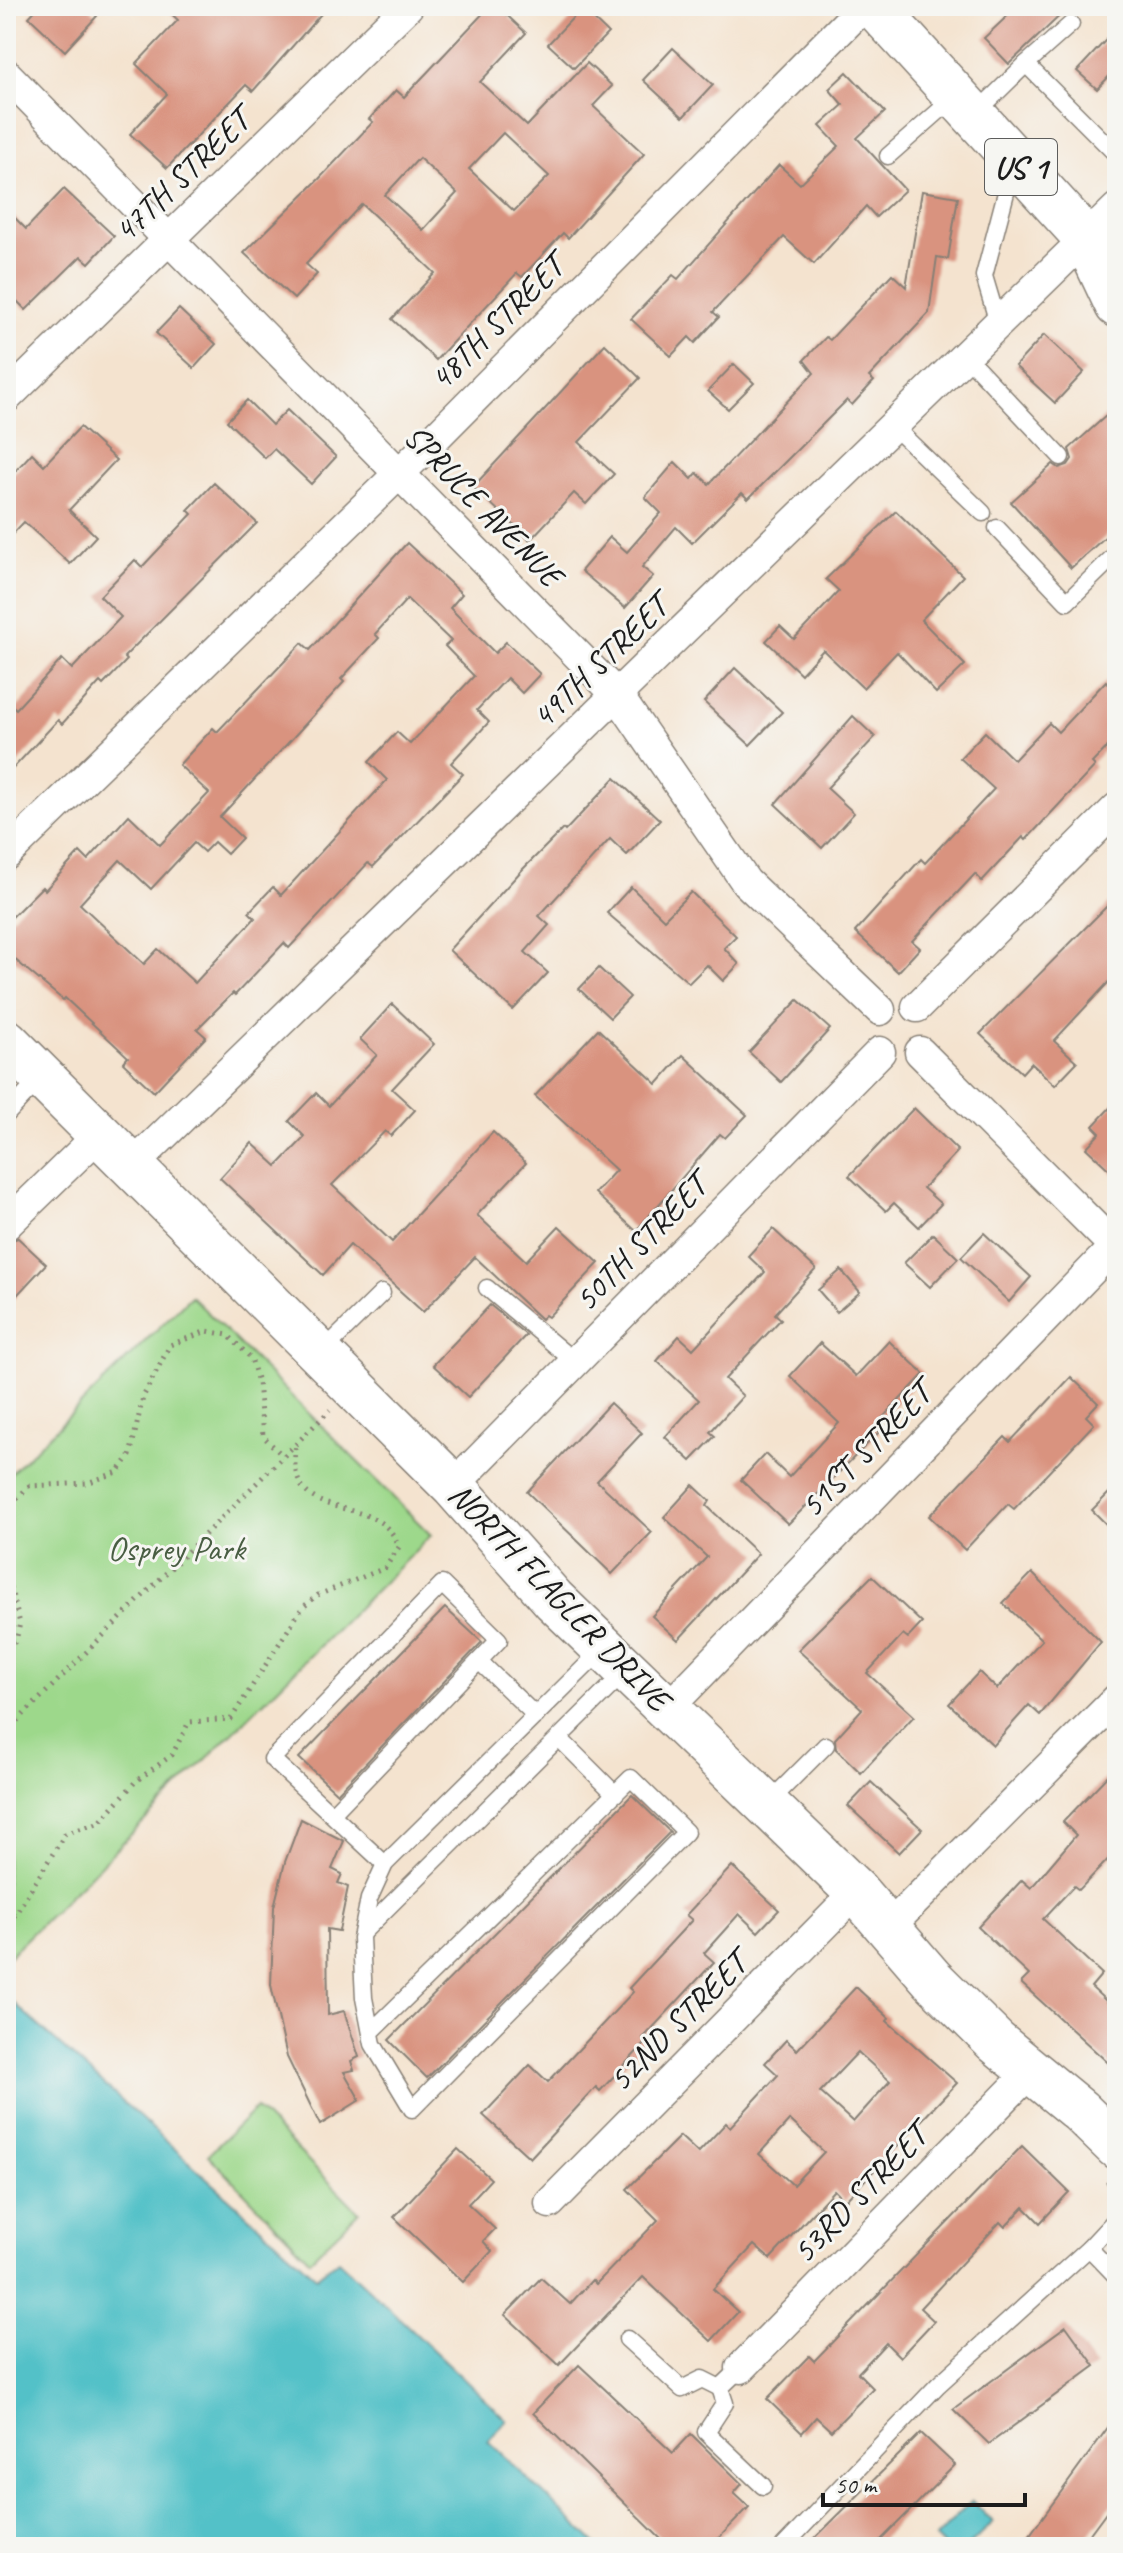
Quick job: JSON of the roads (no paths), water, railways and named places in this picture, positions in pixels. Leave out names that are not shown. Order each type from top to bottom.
[{"type":"street","name":"47TH STREET","points":[[6,398],[408,6]]},
{"type":"street","name":"48TH STREET","points":[[6,855],[399,473],[864,6]]},
{"type":"street","name":"US 1","points":[[874,6],[1014,160],[1101,247],[1117,305]]},
{"type":"street","name":"SPRUCE AVENUE","points":[[6,74],[618,696],[746,882],[880,1010]]},
{"type":"street","name":"49TH STREET","points":[[132,1166],[998,323],[1101,247],[1117,208]]},
{"type":"street","points":[[917,1007],[1117,808]]},
{"type":"street","points":[[898,1002],[917,1007],[924,1012],[930,1029],[920,1052],[896,1060],[880,1052],[872,1027],[880,1010],[898,1002]]},
{"type":"street","name":"NORTH FLAGLER DRIVE","points":[[6,1041],[453,1486],[554,1600],[857,1892],[890,1926],[932,1979],[996,2042],[1115,2141]]},
{"type":"street","name":"50TH STREET","points":[[453,1486],[880,1052]]},
{"type":"street","points":[[920,1052],[1116,1247]]},
{"type":"street","points":[[6,1225],[100,1134]]},
{"type":"street","name":"51ST STREET","points":[[668,1708],[1116,1247]]},
{"type":"street","points":[[890,1926],[1117,1699]]},
{"type":"street","name":"52ND STREET","points":[[550,2203],[857,1892]]},
{"type":"street","name":"53RD STREET","points":[[730,2378],[1032,2070]]},
{"type":"lane","points":[[888,156],[1026,64],[1071,24]]},
{"type":"lane","points":[[1026,64],[1117,155]]},
{"type":"lane","points":[[998,323],[984,276],[1014,160]]},
{"type":"lane","points":[[965,355],[1061,457]]},
{"type":"lane","points":[[893,426],[983,513]]},
{"type":"lane","points":[[997,528],[1067,602],[1117,553]]},
{"type":"lane","points":[[6,1115],[42,1077]]},
{"type":"lane","points":[[487,1288],[575,1362]]},
{"type":"lane","points":[[321,1353],[382,1293]]},
{"type":"lane","points":[[332,1814],[499,1640],[442,1584],[272,1759],[385,1864]]},
{"type":"lane","points":[[371,2032],[631,1778],[686,1832],[412,2109],[373,2044],[364,1998],[362,1933],[369,1899],[385,1864],[536,1716],[614,1660]]},
{"type":"lane","points":[[362,1933],[560,1739],[614,1660]]},
{"type":"lane","points":[[479,1661],[536,1716]]},
{"type":"lane","points":[[560,1739],[615,1794]]},
{"type":"lane","points":[[767,1805],[826,1745]]},
{"type":"lane","points":[[783,2547],[938,2385],[1089,2248],[1117,2218]]},
{"type":"lane","points":[[1089,2248],[1117,2277]]},
{"type":"lane","points":[[627,2339],[682,2389],[702,2379],[730,2378],[725,2403],[706,2432],[763,2486]]},
{"type":"water","points":[[6,1996],[316,2277],[338,2260],[507,2420],[488,2441],[599,2547],[6,2547]]},
{"type":"water","points":[[972,2501],[993,2522],[968,2547],[944,2547],[935,2538]]},
{"type":"park label","name":"Osprey Park","points":[[176,1548]]}]
